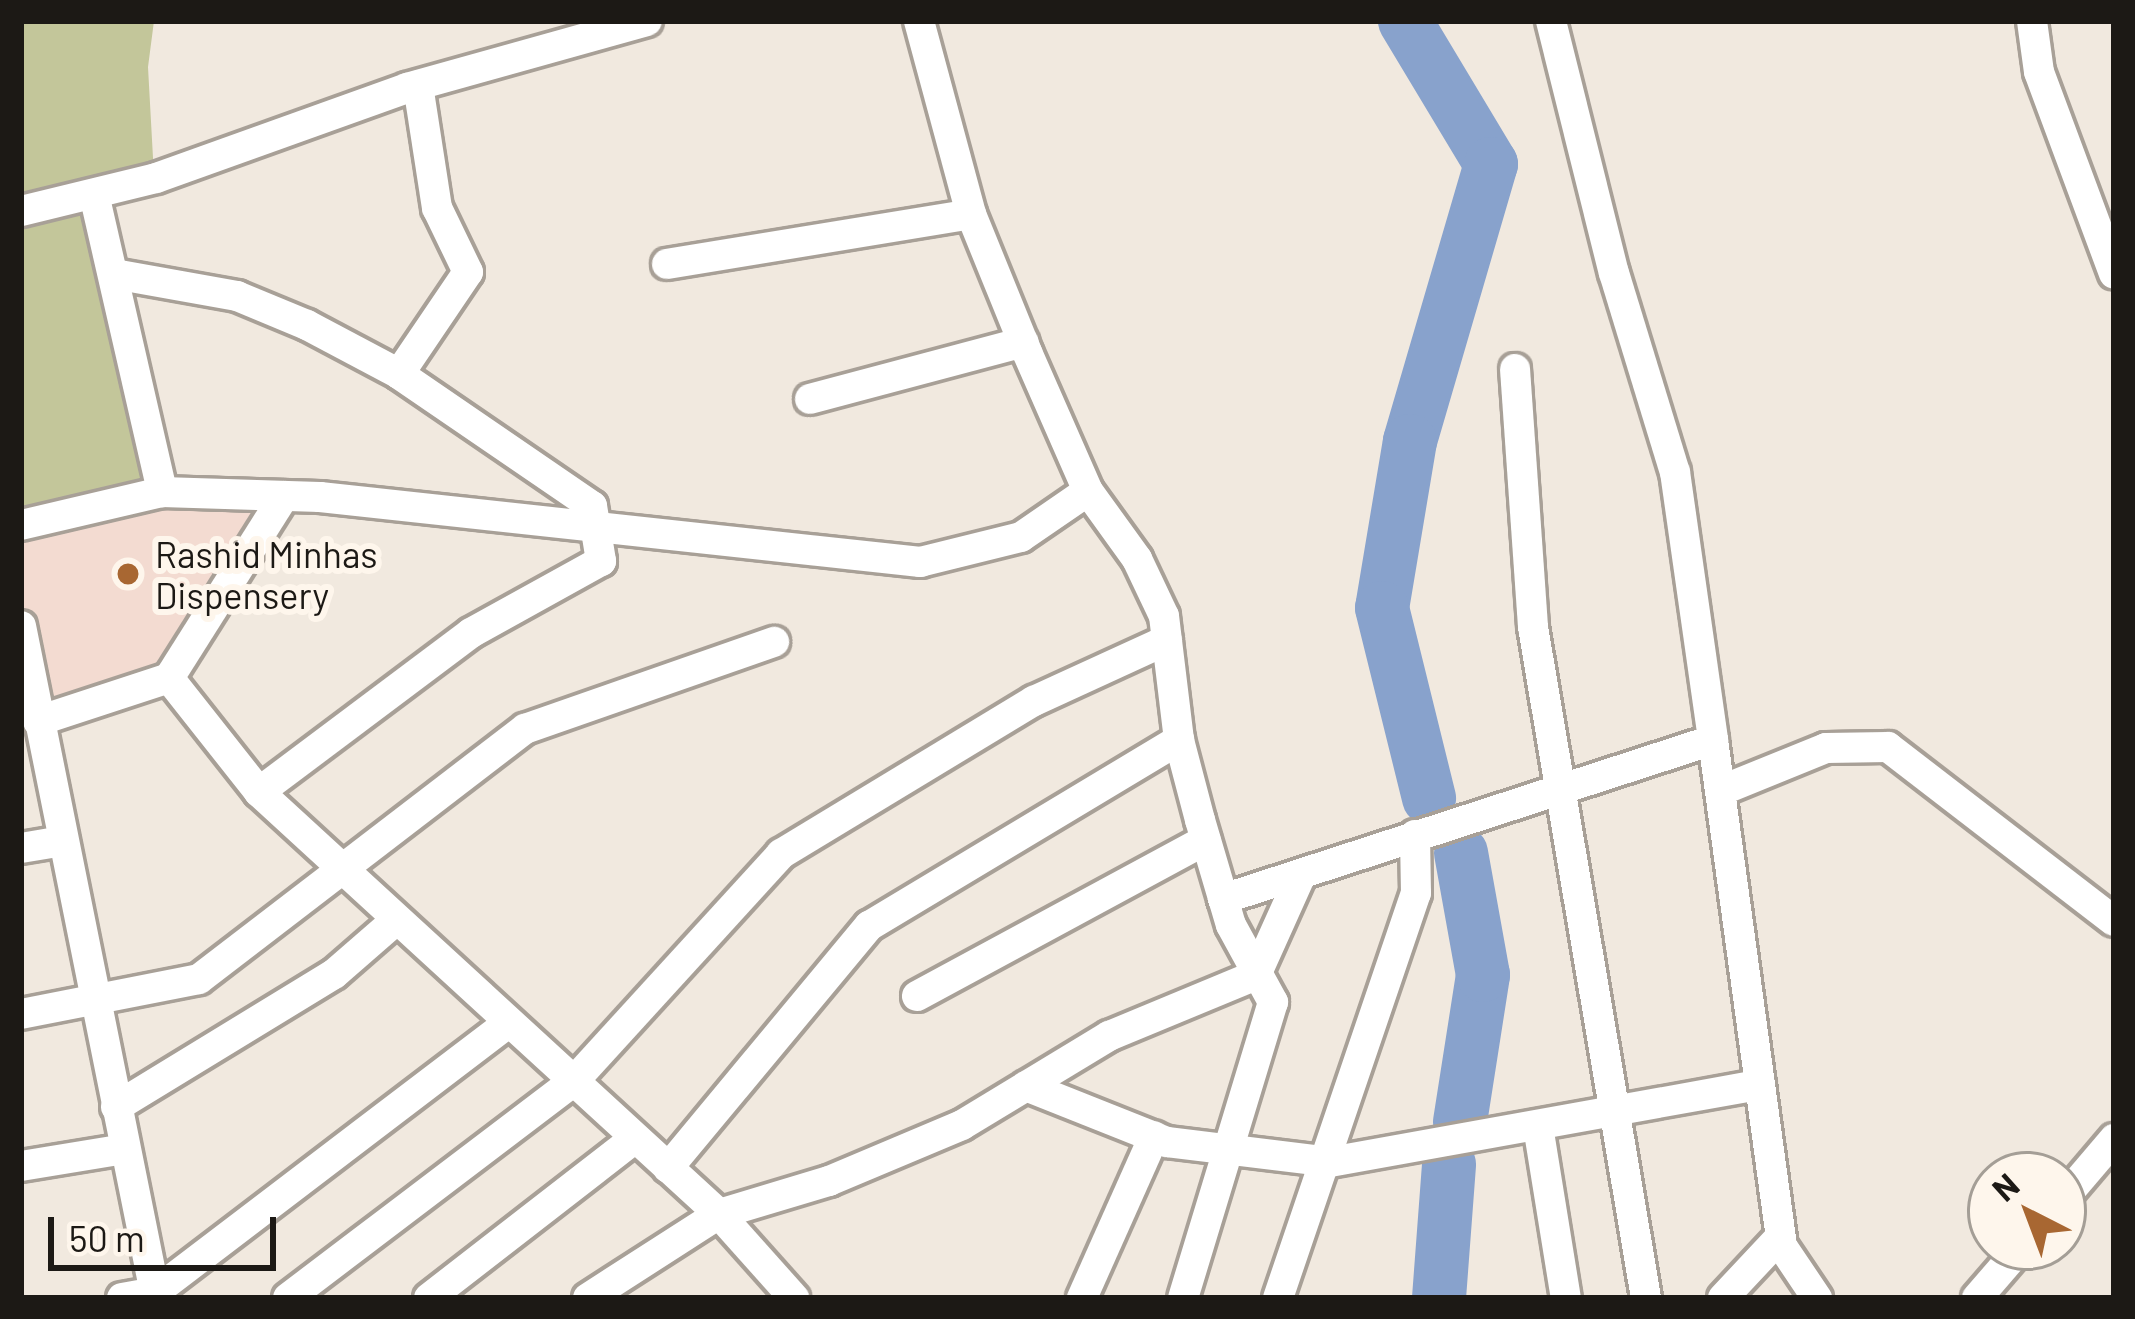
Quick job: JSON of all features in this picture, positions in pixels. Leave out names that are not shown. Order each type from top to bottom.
[{"type":"street","points":[[21,211],[94,194],[418,85],[647,21]]},
{"type":"street","points":[[919,21],[971,214],[1088,491],[1137,559],[1167,640],[1179,740],[1223,899],[1273,1002],[1233,1150],[1184,1298]]},
{"type":"street","points":[[1550,21],[1614,273],[1675,472],[1780,1237],[1790,1268],[1817,1298]]},
{"type":"street","points":[[2032,21],[2038,72],[2114,274]]},
{"type":"street","points":[[399,374],[468,272],[437,208],[418,85]]},
{"type":"street","points":[[94,194],[162,492]]},
{"type":"street","points":[[667,264],[971,214]]},
{"type":"street","points":[[114,274],[237,296],[399,374],[574,488],[592,506],[601,561],[471,632],[259,792]]},
{"type":"street","points":[[810,399],[1024,342]]},
{"type":"street","points":[[1515,369],[1533,627],[1564,785],[1646,1298]]},
{"type":"street","points":[[21,525],[162,492],[284,496],[920,562],[1021,537],[1088,491]]},
{"type":"street","points":[[38,722],[169,678],[284,496]]},
{"type":"street","points":[[21,626],[25,679],[38,722],[155,1295]]},
{"type":"street","points":[[287,1298],[574,1082],[781,854],[1034,701],[1167,640]]},
{"type":"street","points":[[21,1014],[199,979],[525,729],[774,642]]},
{"type":"street","points":[[169,678],[259,792],[719,1214],[794,1298]]},
{"type":"street","points":[[668,1168],[868,926],[1179,740]]},
{"type":"street","points":[[1223,899],[1713,740]]},
{"type":"street","points":[[1720,791],[1826,748],[1888,747],[2114,921]]},
{"type":"street","points":[[1278,1298],[1330,1162],[1416,893],[1415,835]]},
{"type":"street","points":[[917,996],[1206,840]]},
{"type":"street","points":[[21,848],[63,841]]},
{"type":"street","points":[[588,1298],[719,1214],[829,1180],[962,1125],[1109,1036],[1256,975],[1301,875]]},
{"type":"street","points":[[116,1107],[334,974],[395,921]]},
{"type":"street","points":[[122,1298],[155,1295],[509,1022]]},
{"type":"street","points":[[1026,1086],[1154,1136],[1330,1162],[1760,1085]]},
{"type":"street","points":[[1538,1126],[1566,1298]]},
{"type":"street","points":[[1082,1298],[1154,1136]]},
{"type":"street","points":[[429,1298],[634,1139]]},
{"type":"street","points":[[2087,1170],[2114,1139]]},
{"type":"street","points":[[21,1166],[125,1149]]},
{"type":"street","points":[[1723,1298],[1780,1237]]},
{"type":"street","points":[[1977,1298],[2000,1271]]},
{"type":"shaded area","name":"Rashid Minhas Dispensery","points":[[162,492],[284,496],[169,678],[38,721],[21,622],[21,527]]},
{"type":"green space","points":[[21,21],[154,21],[148,67],[154,176],[21,208]]},
{"type":"green space","points":[[93,198],[156,493],[21,527],[21,214]]},
{"type":"waterway","points":[[1405,21],[1491,164],[1410,441],[1382,608],[1429,798]]},
{"type":"waterway","points":[[1460,1122],[1483,975],[1461,853]]},
{"type":"waterway","points":[[1439,1298],[1449,1164]]},
{"type":"place","name":"Rashid Minhas Dispensery","points":[[128,574]]}]
